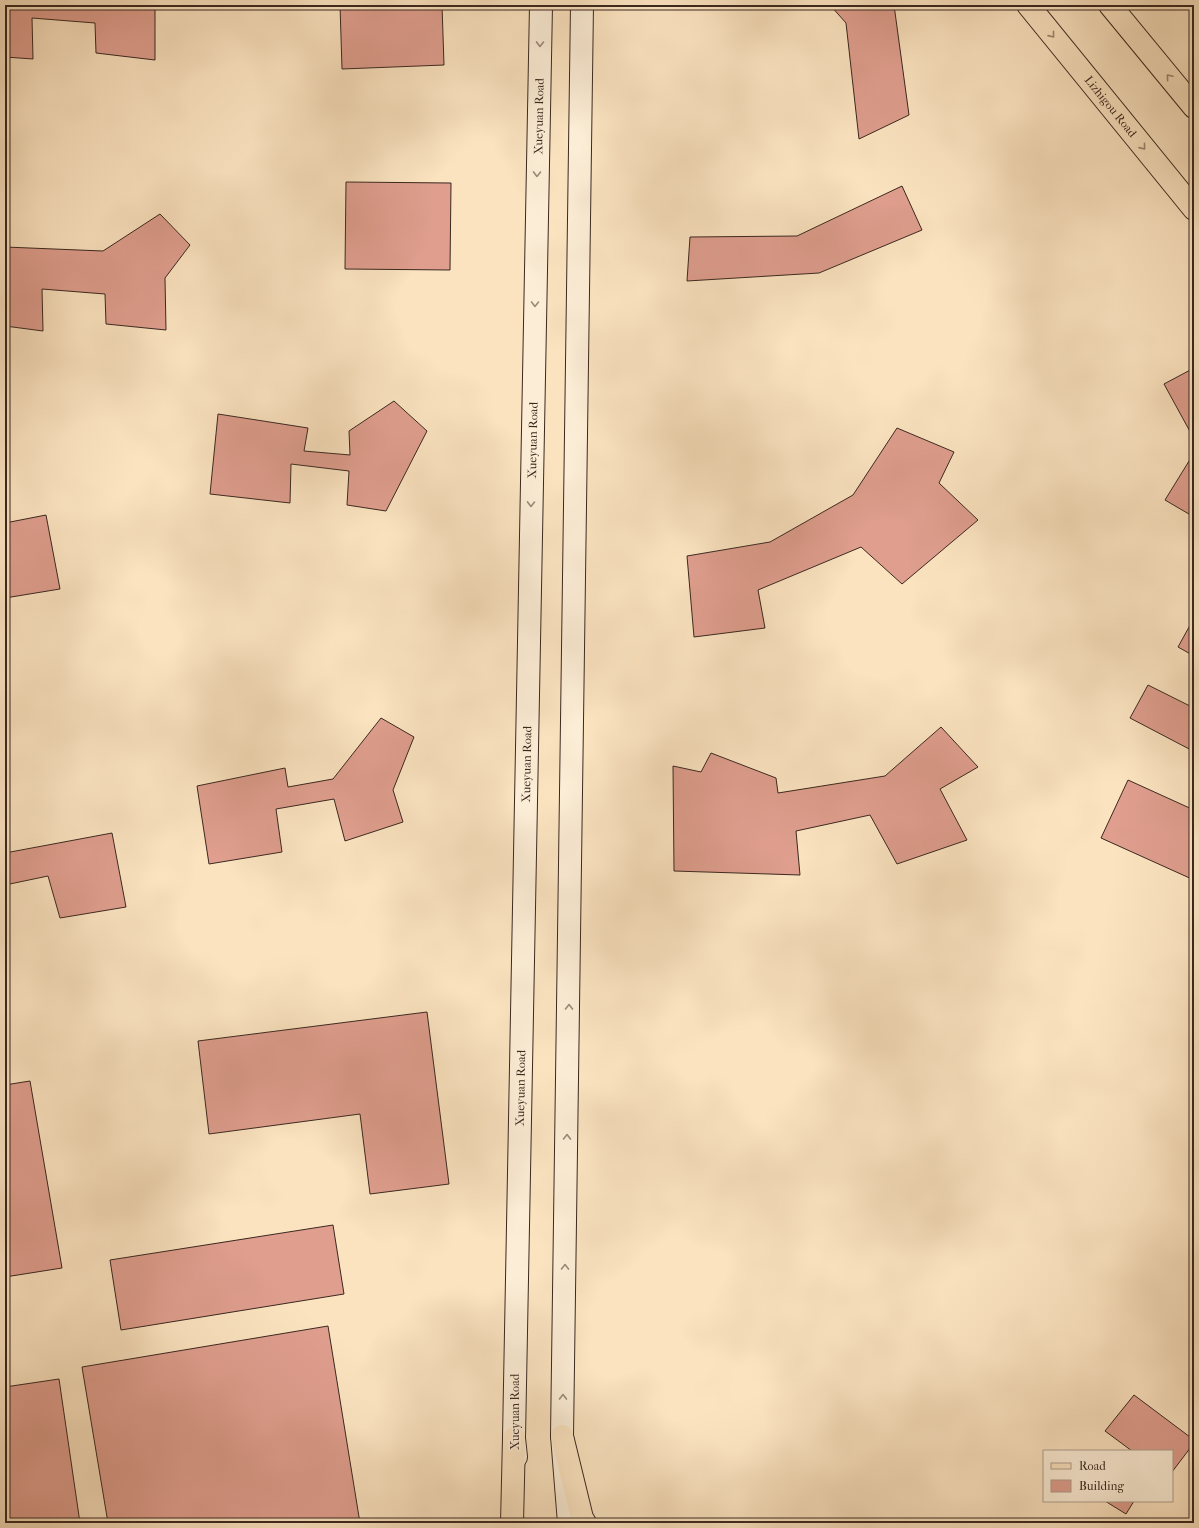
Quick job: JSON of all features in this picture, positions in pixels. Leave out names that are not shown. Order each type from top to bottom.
[{"type":"main road","name":"Xueyuan Road","points":[[522,1523],[514,1438],[540,5]]},
{"type":"main road","points":[[569,1523],[562,1436],[582,5]]},
{"type":"main road","name":"Lizhigou Road","points":[[1028,5],[1194,209]]},
{"type":"main road","points":[[1110,5],[1194,107]]},
{"type":"main road","points":[[562,1436],[582,1518],[585,1523]]},
{"type":"main road","points":[[512,1523],[514,1438]]},
{"type":"building","points":[[5,5],[156,5],[155,60],[96,53],[95,23],[32,18],[33,59],[5,57]]},
{"type":"building","points":[[340,5],[442,5],[444,65],[342,69]]},
{"type":"building","points":[[830,5],[894,5],[909,115],[859,139],[846,23]]},
{"type":"building","points":[[346,182],[451,183],[450,270],[345,269]]},
{"type":"building","points":[[902,186],[922,230],[819,273],[687,281],[690,237],[797,236]]},
{"type":"building","points":[[160,214],[190,245],[165,278],[166,330],[106,324],[105,294],[42,289],[43,331],[5,326],[5,247],[103,251]]},
{"type":"building","points":[[1194,368],[1194,437],[1193,437],[1164,384]]},
{"type":"building","points":[[394,401],[427,431],[386,511],[347,505],[349,471],[291,464],[290,503],[210,494],[218,414],[308,428],[304,451],[350,455],[349,431]]},
{"type":"building","points":[[897,428],[954,452],[939,483],[978,520],[902,584],[861,547],[758,590],[765,628],[694,637],[687,556],[770,542],[853,495]]},
{"type":"building","points":[[1194,453],[1194,517],[1165,500]]},
{"type":"building","points":[[46,515],[60,589],[5,598],[5,523]]},
{"type":"building","points":[[1194,618],[1194,656],[1178,647]]},
{"type":"building","points":[[1148,685],[1194,708],[1193,751],[1130,718]]},
{"type":"building","points":[[381,718],[414,737],[393,790],[403,822],[345,841],[334,799],[276,809],[282,852],[209,864],[197,786],[285,768],[288,787],[333,779]]},
{"type":"building","points":[[941,727],[978,767],[940,789],[967,840],[897,864],[870,815],[796,831],[800,875],[674,871],[673,766],[701,772],[711,753],[776,778],[778,793],[885,776]]},
{"type":"building","points":[[1128,780],[1194,810],[1194,880],[1101,838]]},
{"type":"building","points":[[112,833],[126,907],[60,918],[48,876],[5,885],[5,853]]},
{"type":"building","points":[[427,1012],[449,1184],[370,1194],[360,1114],[209,1134],[198,1041]]},
{"type":"building","points":[[30,1081],[62,1268],[5,1277],[5,1085]]},
{"type":"building","points":[[333,1225],[344,1294],[121,1330],[110,1260]]},
{"type":"building","points":[[328,1326],[360,1523],[108,1523],[82,1367]]},
{"type":"building","points":[[59,1379],[80,1523],[5,1523],[5,1387]]},
{"type":"building","points":[[1134,1395],[1194,1440],[1194,1443],[1173,1471],[1173,1450],[1131,1450],[1105,1431]]},
{"type":"building","points":[[1107,1502],[1133,1502],[1126,1514]]},
{"type":"building","points":[[1194,1513],[1194,1523],[1188,1523]]}]
